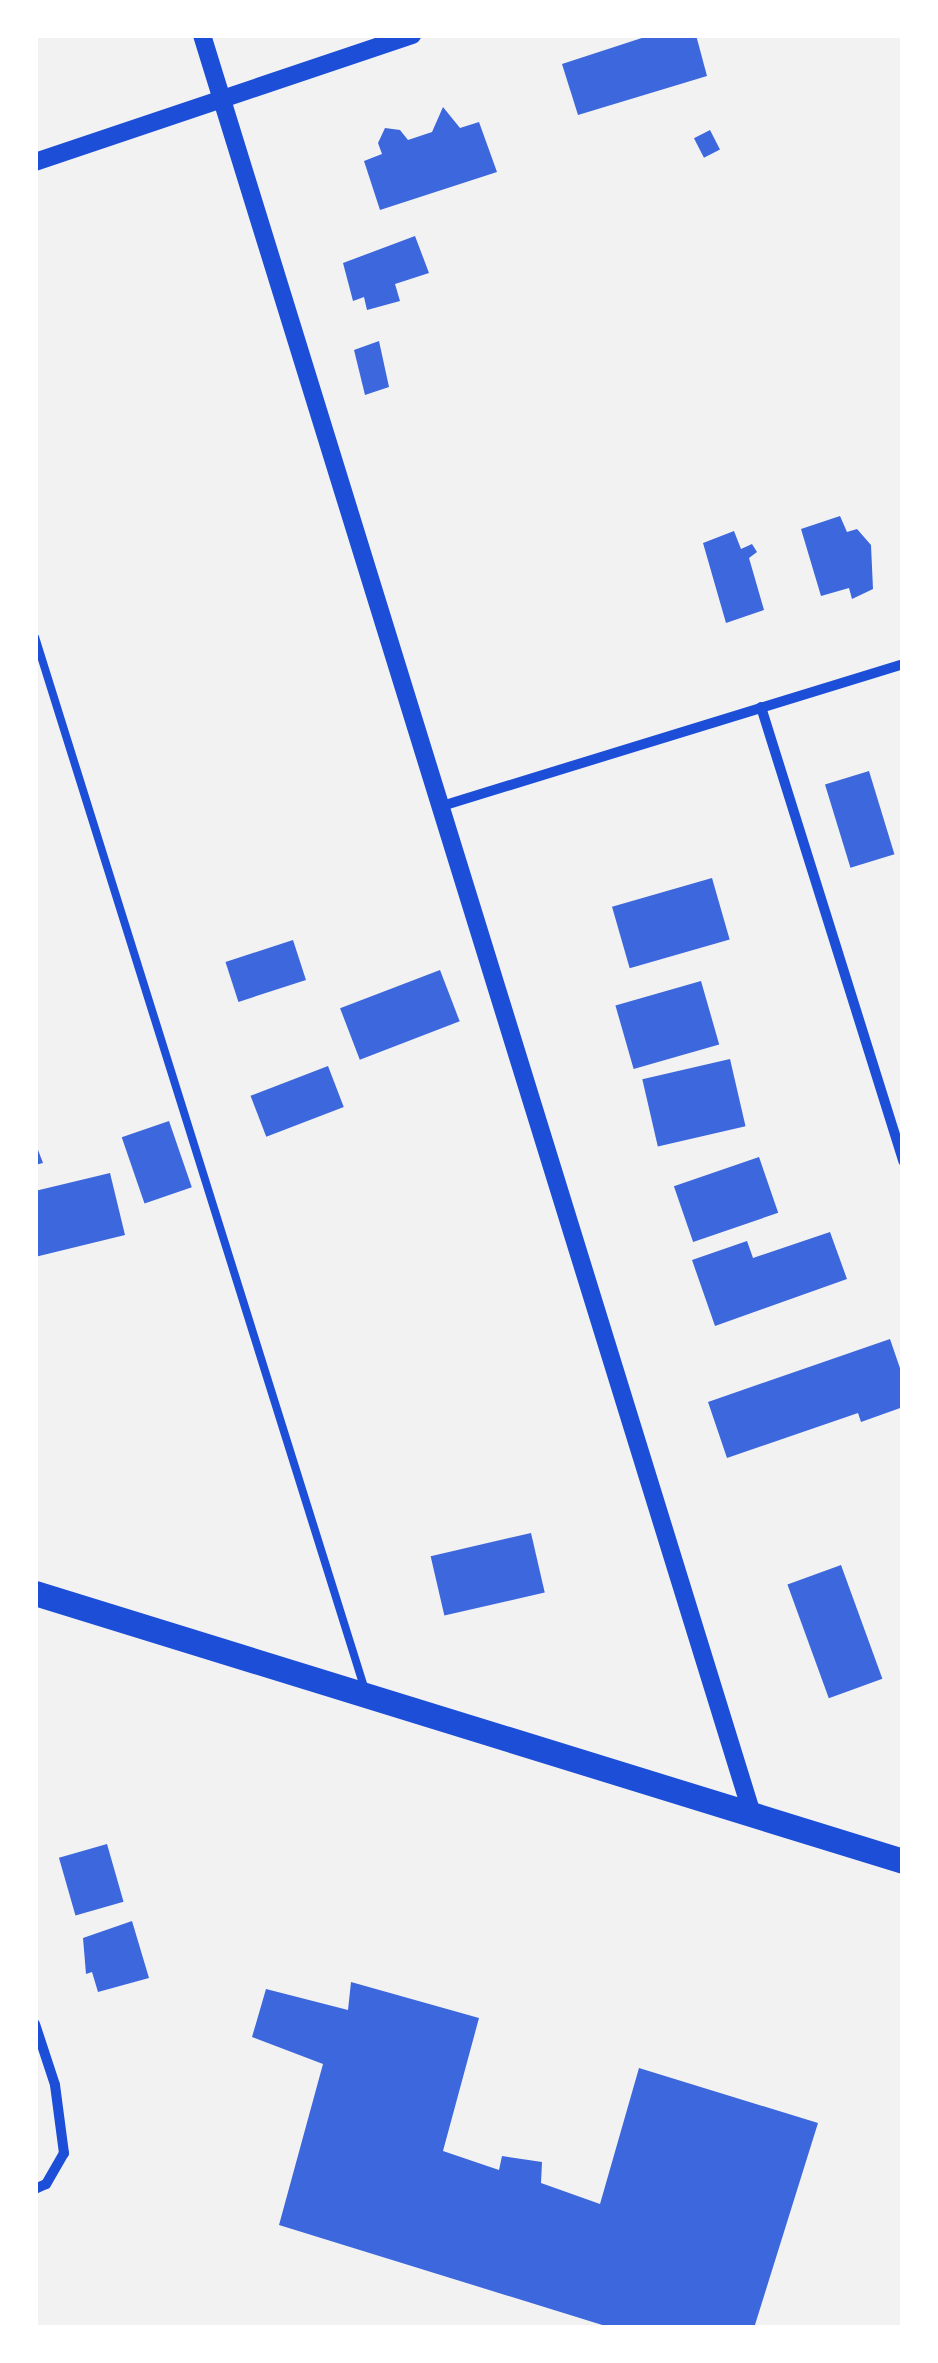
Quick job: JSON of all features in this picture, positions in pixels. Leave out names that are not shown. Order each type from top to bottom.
[{"type":"main road","points":[[35,1593],[903,1861]]},
{"type":"street","points":[[202,35],[752,1814]]},
{"type":"street","points":[[35,162],[224,102],[412,35]]},
{"type":"street","points":[[442,806],[903,664]]},
{"type":"street","points":[[761,706],[903,1160]]},
{"type":"street","points":[[35,2024],[55,2085],[64,2153],[46,2184],[35,2189]]},
{"type":"lane","points":[[35,637],[366,1694]]},
{"type":"building","points":[[651,35],[696,35],[707,76],[578,115],[562,64]]},
{"type":"building","points":[[443,107],[460,128],[479,122],[497,172],[380,210],[364,161],[382,154],[378,143],[385,128],[400,130],[408,140],[432,132]]},
{"type":"building","points":[[710,130],[720,150],[704,158],[694,138]]},
{"type":"building","points":[[415,236],[429,273],[395,284],[400,301],[367,310],[364,297],[353,301],[343,263]]},
{"type":"building","points":[[379,341],[389,387],[365,395],[354,350]]},
{"type":"building","points":[[840,516],[847,532],[857,529],[871,545],[873,589],[852,599],[849,588],[821,596],[801,529]]},
{"type":"building","points":[[734,531],[741,549],[752,544],[757,552],[749,558],[764,610],[726,623],[703,543]]},
{"type":"building","points":[[869,771],[894,854],[850,868],[825,784]]},
{"type":"building","points":[[712,878],[730,940],[630,968],[612,907]]},
{"type":"building","points":[[293,940],[306,980],[238,1002],[225,962]]},
{"type":"building","points":[[440,970],[460,1021],[360,1060],[340,1008]]},
{"type":"building","points":[[701,981],[719,1044],[634,1069],[615,1006]]},
{"type":"building","points":[[730,1059],[746,1126],[658,1146],[642,1079]]},
{"type":"building","points":[[328,1066],[344,1107],[266,1137],[251,1096]]},
{"type":"building","points":[[169,1121],[192,1187],[145,1203],[122,1137]]},
{"type":"building","points":[[35,1142],[43,1163],[35,1165]]},
{"type":"building","points":[[759,1157],[778,1213],[693,1242],[674,1186]]},
{"type":"building","points":[[110,1173],[125,1235],[35,1257],[35,1191]]},
{"type":"building","points":[[830,1232],[847,1279],[715,1326],[692,1260],[747,1241],[753,1258]]},
{"type":"building","points":[[890,1339],[903,1377],[903,1407],[861,1422],[858,1413],[727,1458],[708,1402]]},
{"type":"building","points":[[531,1533],[545,1592],[444,1616],[431,1556]]},
{"type":"building","points":[[841,1565],[882,1679],[829,1698],[787,1584]]},
{"type":"building","points":[[107,1844],[124,1902],[75,1915],[59,1858]]},
{"type":"building","points":[[132,1921],[149,1978],[98,1992],[92,1972],[86,1974],[83,1938]]},
{"type":"building","points":[[351,1982],[479,2018],[443,2151],[499,2170],[502,2156],[542,2162],[541,2183],[600,2204],[639,2068],[818,2123],[754,2328],[612,2328],[279,2225],[323,2064],[252,2037],[266,1989],[348,2010]]}]
